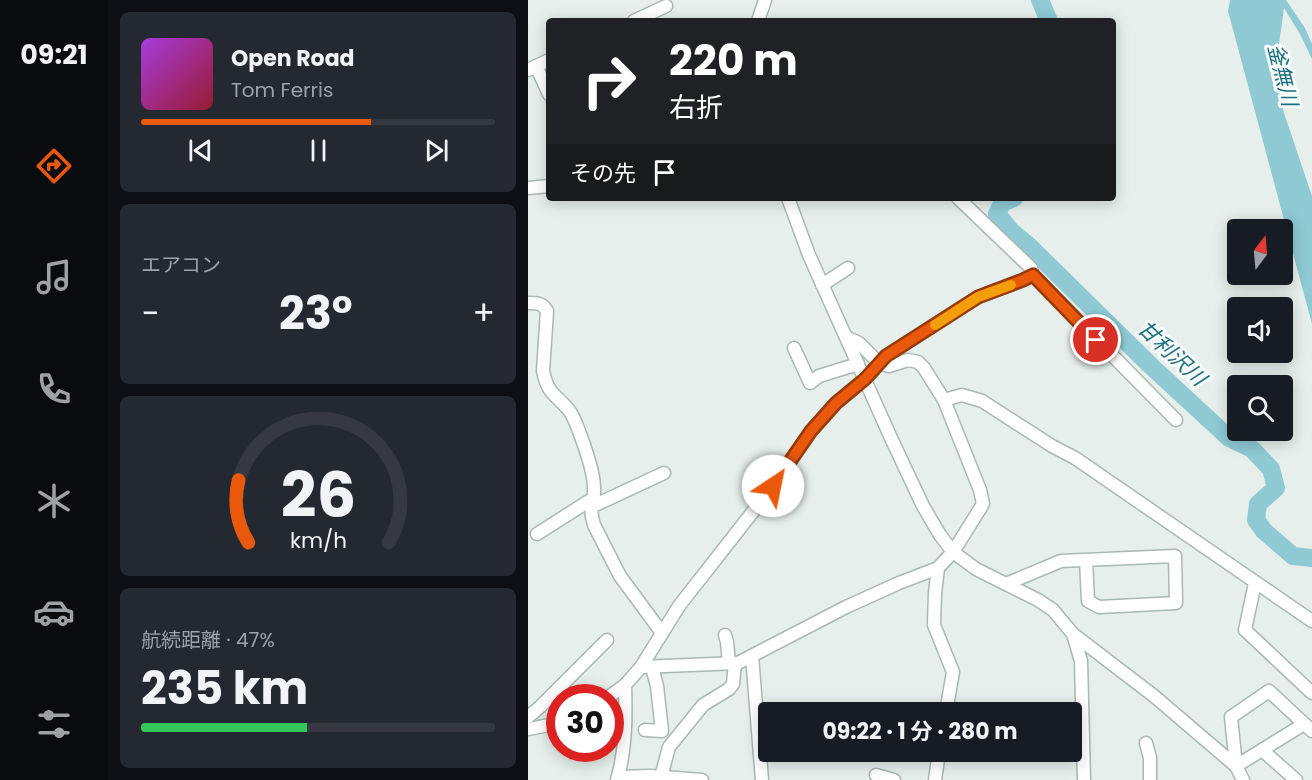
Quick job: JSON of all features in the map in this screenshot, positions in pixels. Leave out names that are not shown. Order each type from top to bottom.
[{"type":"street","points":[[759,18],[765,0]]},
{"type":"street","points":[[640,18],[666,6]]},
{"type":"street","points":[[546,61],[532,68],[546,87]]},
{"type":"street","points":[[528,188],[546,186]]},
{"type":"street","points":[[789,201],[822,285],[923,506],[953,552],[976,569],[1053,610],[1073,634],[1154,696],[1236,766]]},
{"type":"street","points":[[961,201],[1031,268],[1033,275],[1176,420]]},
{"type":"street","points":[[822,285],[848,268]]},
{"type":"street","points":[[702,780],[661,777],[618,778],[626,722],[626,685],[646,667],[662,633],[679,606],[773,486],[811,431],[836,403],[865,379],[886,356],[978,297],[1033,275]]},
{"type":"street","points":[[528,303],[539,303],[547,311],[543,371],[550,392],[569,410],[580,433],[592,475],[594,490],[591,516],[594,525],[620,576],[662,633]]},
{"type":"street","points":[[646,667],[738,663],[846,607],[938,568],[953,552],[983,504],[980,490],[944,400],[924,368],[918,362],[908,360],[889,366],[879,363],[859,344],[846,337]]},
{"type":"street","points":[[794,348],[810,383],[819,376],[858,364]]},
{"type":"street","points":[[944,400],[962,395],[982,401],[1084,465],[1312,621]]},
{"type":"street","points":[[537,534],[591,503],[664,473]]},
{"type":"street","points":[[1006,584],[1061,561],[1175,556],[1176,603],[1099,607],[1088,601],[1086,560]]},
{"type":"street","points":[[938,568],[934,625],[953,672],[948,702]]},
{"type":"street","points":[[1255,583],[1245,630],[1312,693]]},
{"type":"street","points":[[1073,634],[1081,661],[1084,780]]},
{"type":"street","points":[[661,777],[669,747],[703,705],[729,689],[733,684],[732,663],[725,635]]},
{"type":"street","points":[[528,717],[607,640]]},
{"type":"street","points":[[752,656],[762,780]]},
{"type":"street","points":[[645,730],[662,731],[657,686],[646,667]]},
{"type":"street","points":[[1236,766],[1262,750],[1308,728],[1269,691],[1231,717],[1236,766],[1243,780]]},
{"type":"street","points":[[528,729],[546,726]]},
{"type":"street","points":[[1146,744],[1150,758],[1150,780]]},
{"type":"street","points":[[1262,750],[1296,780]]},
{"type":"street","points":[[935,780],[938,762]]},
{"type":"street","points":[[876,775],[894,780]]},
{"type":"water","points":[[1230,0],[1286,0],[1305,28],[1312,44],[1312,59],[1284,8],[1278,51],[1283,110],[1312,196],[1312,324],[1293,253],[1293,219],[1284,219],[1228,11]]},
{"type":"waterway","name":"甘利沢川","points":[[1040,0],[1048,18]]},
{"type":"waterway","name":"甘利沢川","points":[[1007,201],[1002,203],[997,214],[1011,231],[1229,438],[1252,449],[1271,469],[1276,488],[1258,504],[1256,520],[1264,531],[1293,556],[1312,558]]},
{"type":"slow traffic","points":[[935,325],[978,297],[1011,285]]},
{"type":"route","points":[[773,486],[811,431],[836,403],[865,379],[886,356],[978,297],[1033,275],[1096,340]]},
{"type":"water label","name":"釜無川","points":[[1283,75]]}]
